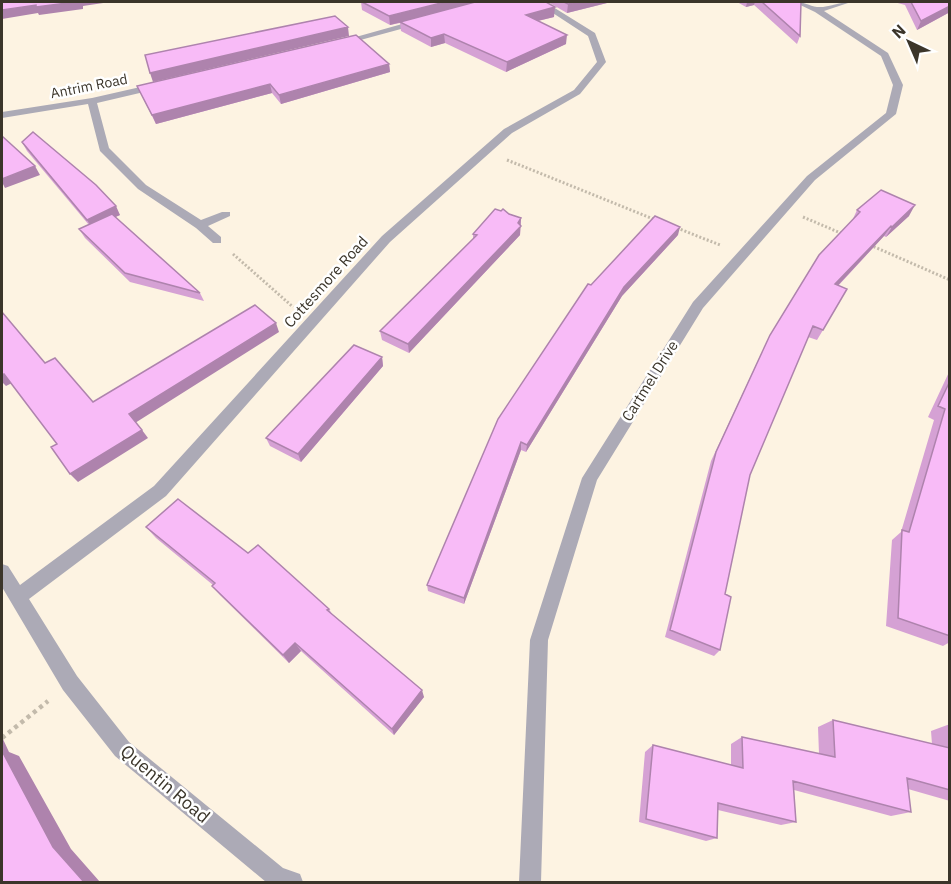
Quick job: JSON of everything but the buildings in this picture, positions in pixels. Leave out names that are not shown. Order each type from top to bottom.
[{"type":"street","name":"Cottesmore Road","points":[[18,597],[160,491],[386,239],[508,131],[577,92],[602,62],[592,35],[540,2]]},
{"type":"street","name":"Cartmel Drive","points":[[530,882],[539,640],[590,478],[698,305],[811,178],[891,114],[898,85],[885,55],[818,10],[798,2]]},
{"type":"street","points":[[818,10],[847,2]]},
{"type":"street","points":[[331,45],[429,19]]},
{"type":"street","name":"Antrim Road","points":[[2,115],[92,101],[171,82]]},
{"type":"street","points":[[92,101],[105,149],[142,187],[200,225],[217,240]]},
{"type":"street","points":[[200,225],[226,214]]},
{"type":"street","name":"Quentin Road","points":[[2,572],[70,683],[122,749],[277,877],[292,882]]},
{"type":"path","points":[[485,152],[657,220]]},
{"type":"path","points":[[783,209],[846,235]]},
{"type":"path","points":[[668,224],[743,254]]},
{"type":"path","points":[[217,240],[311,323]]},
{"type":"path","points":[[867,244],[950,280]]},
{"type":"path","points":[[2,738],[70,683]]}]
